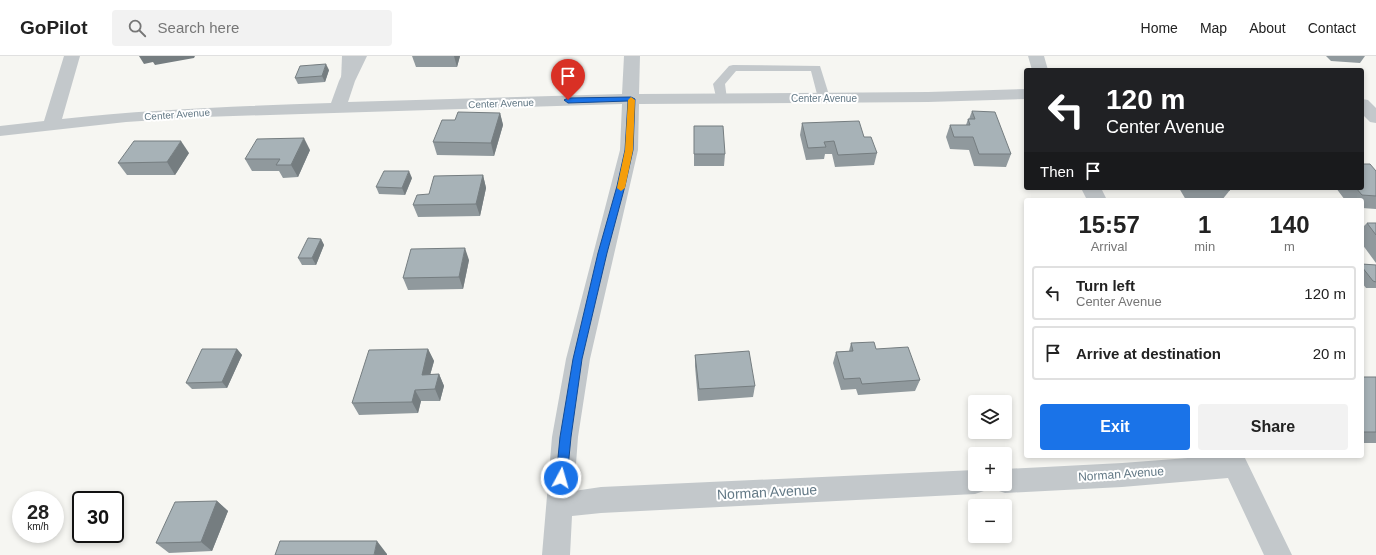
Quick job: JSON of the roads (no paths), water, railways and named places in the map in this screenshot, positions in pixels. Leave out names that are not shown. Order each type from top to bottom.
[{"type":"street","points":[[52,124],[72,56]]},
{"type":"street","points":[[338,108],[347,81],[359,56]]},
{"type":"street","points":[[556,555],[558,505],[565,437],[578,359],[628,157],[632,56]]},
{"type":"street","points":[[1036,56],[1039,68]]},
{"type":"street","name":"Center Avenue","points":[[0,131],[52,124],[203,112],[631,99],[928,97],[1024,94]]},
{"type":"street","points":[[1364,97],[1376,96]]},
{"type":"street","points":[[1364,106],[1376,118]]},
{"type":"street","points":[[1233,461],[1278,555]]},
{"type":"street","name":"Norman Avenue","points":[[1012,481],[1122,475],[1233,461]]},
{"type":"street","name":"Norman Avenue","points":[[558,505],[601,500],[968,482]]},
{"type":"lane","points":[[347,81],[348,56]]},
{"type":"lane","points":[[721,99],[719,84],[733,68],[816,68],[824,98]]}]
